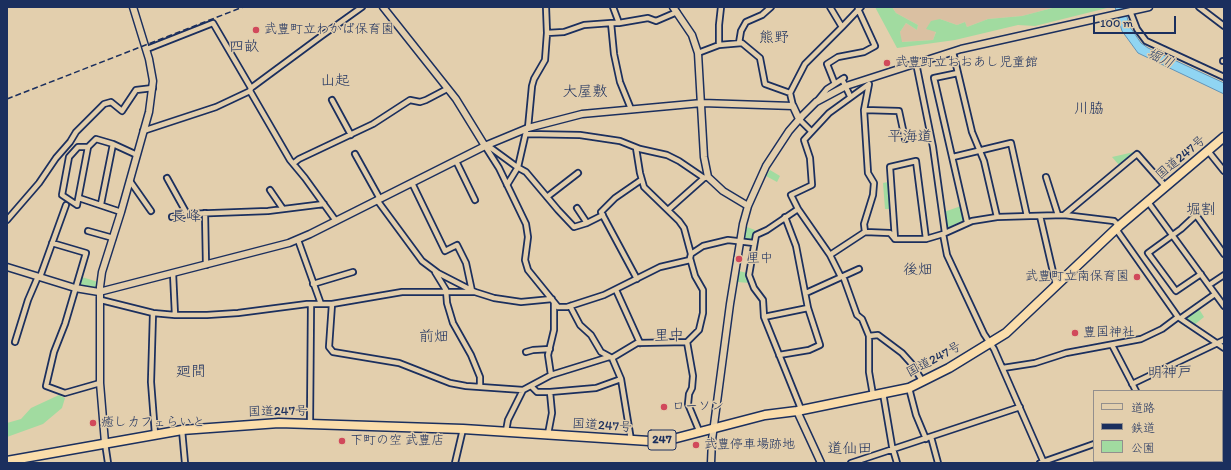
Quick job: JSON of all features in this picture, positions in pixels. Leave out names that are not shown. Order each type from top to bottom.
[{"type":"highway","name":"国道247号","points":[[8,460],[155,434],[231,425],[310,424],[463,429],[631,440],[669,440],[765,414],[799,410],[909,388],[923,382],[990,343],[1014,326],[1117,227],[1224,137]]},
{"type":"street","points":[[108,463],[100,383],[101,300],[99,292],[102,272],[130,181],[153,88],[152,71],[147,49],[133,7]]},
{"type":"street","points":[[143,131],[216,108],[250,90],[362,7]]},
{"type":"street","points":[[383,7],[456,99],[486,145],[499,168],[528,228],[526,264],[534,278],[558,307],[570,306],[616,290],[660,267],[690,260]]},
{"type":"street","points":[[507,185],[518,167],[526,130],[532,86],[534,79],[545,60],[547,34],[546,7]]},
{"type":"street","points":[[613,7],[619,23]]},
{"type":"street","points":[[719,45],[721,7]]},
{"type":"street","points":[[738,42],[741,31],[746,22],[762,15],[770,7]]},
{"type":"street","points":[[830,7],[842,27]]},
{"type":"street","points":[[853,7],[853,14]]},
{"type":"street","points":[[816,102],[846,86],[953,52],[1149,7]]},
{"type":"street","points":[[1199,7],[1224,26]]},
{"type":"street","points":[[811,131],[799,119],[793,106],[790,93],[805,64],[860,8],[875,46],[864,52],[838,57],[828,64],[835,84]]},
{"type":"street","points":[[547,34],[564,32],[584,25],[619,23],[648,18],[656,20],[675,10],[692,35],[698,53],[706,177]]},
{"type":"street","points":[[1130,11],[1137,29],[1146,41],[1224,77]]},
{"type":"street","points":[[147,49],[213,23],[250,90],[294,163],[336,221]]},
{"type":"street","points":[[611,23],[620,82],[631,109]]},
{"type":"street","points":[[698,53],[719,45],[738,42],[760,58],[765,84],[790,93]]},
{"type":"street","points":[[953,52],[972,132],[980,151],[997,217]]},
{"type":"street","points":[[916,63],[933,147],[947,255],[971,309],[1003,368],[1043,463],[1093,444]]},
{"type":"street","points":[[958,72],[934,78],[967,222]]},
{"type":"street","points":[[710,463],[713,428],[739,240],[748,206],[766,166],[799,119],[827,89],[843,78],[850,96]]},
{"type":"street","points":[[865,232],[864,224],[873,195],[874,183],[868,173],[864,110],[869,84],[850,96],[823,118],[804,140],[810,158],[812,185],[791,195],[798,209],[830,255],[842,276],[857,315],[862,319],[870,336],[869,366],[873,395]]},
{"type":"street","points":[[7,220],[39,183],[76,132],[104,104],[111,102],[122,111],[136,90],[153,88]]},
{"type":"street","points":[[294,163],[299,159],[351,136],[410,100],[420,102],[447,89]]},
{"type":"street","points":[[332,100],[351,136]]},
{"type":"street","points":[[7,267],[75,288],[99,292],[298,240],[486,145],[526,130],[582,114],[702,103],[793,106]]},
{"type":"street","points":[[864,110],[899,111],[905,139]]},
{"type":"street","points":[[526,130],[620,141],[636,148],[666,155],[679,160],[706,177],[723,191],[748,206]]},
{"type":"street","points":[[88,147],[78,147],[69,157],[62,195],[77,205],[88,147],[96,138],[137,155]]},
{"type":"street","points":[[953,157],[1011,143],[1027,216]]},
{"type":"street","points":[[100,204],[113,144]]},
{"type":"street","points":[[486,145],[526,172],[574,227],[587,223],[603,215]]},
{"type":"street","points":[[332,304],[329,347],[333,352],[399,363],[450,383],[480,387],[523,390],[551,375],[610,357],[624,349],[640,343],[687,342],[699,330],[703,312],[703,290],[695,276],[690,260],[691,254],[684,228],[668,210],[650,194],[641,180],[636,148]]},
{"type":"street","points":[[1208,151],[1224,171]]},
{"type":"street","points":[[355,154],[378,200],[422,261],[473,292],[505,301],[553,301]]},
{"type":"street","points":[[1064,215],[1137,154],[1166,186]]},
{"type":"street","points":[[456,161],[475,200]]},
{"type":"street","points":[[895,239],[890,167],[916,161],[926,239]]},
{"type":"street","points":[[547,197],[578,173]]},
{"type":"street","points":[[668,210],[706,177]]},
{"type":"street","points":[[1046,177],[1058,215]]},
{"type":"street","points":[[167,178],[187,214]]},
{"type":"street","points":[[637,279],[601,212],[615,198],[641,180]]},
{"type":"street","points":[[130,181],[151,211]]},
{"type":"street","points":[[412,183],[445,251],[457,245],[466,263],[473,292]]},
{"type":"street","points":[[270,190],[284,209]]},
{"type":"street","points":[[466,196],[472,194]]},
{"type":"street","points":[[79,198],[121,212]]},
{"type":"street","points":[[1148,202],[1224,306]]},
{"type":"street","points":[[172,217],[187,214],[284,209],[324,204]]},
{"type":"street","points":[[15,342],[28,300],[37,279],[40,277],[66,206]]},
{"type":"street","points":[[577,208],[587,223]]},
{"type":"street","points":[[798,209],[767,230],[756,235],[749,275],[754,288],[763,300],[764,318],[799,410],[822,463]]},
{"type":"street","points":[[205,213],[206,264]]},
{"type":"street","points":[[895,239],[926,239],[944,234],[967,222],[997,217],[1064,215],[1114,221],[1179,318],[1184,323],[1224,348]]},
{"type":"street","points":[[1201,274],[1176,290],[1148,253],[1173,235],[1196,215],[1224,254]]},
{"type":"street","points":[[1040,216],[1056,285]]},
{"type":"street","points":[[779,355],[809,350],[820,345],[808,308],[796,246],[785,217]]},
{"type":"street","points":[[88,231],[113,238]]},
{"type":"street","points":[[830,255],[865,232],[890,233],[895,239]]},
{"type":"street","points":[[298,240],[320,304]]},
{"type":"street","points":[[691,254],[707,245],[728,240],[739,240],[754,243]]},
{"type":"street","points":[[52,243],[86,253],[65,324],[54,352],[46,386],[65,393],[100,383]]},
{"type":"street","points":[[434,269],[446,292],[453,324],[471,355],[480,377],[480,387]]},
{"type":"street","points":[[806,293],[859,269]]},
{"type":"street","points":[[313,284],[353,272]]},
{"type":"street","points":[[173,273],[174,315]]},
{"type":"street","points":[[1209,285],[1224,275]]},
{"type":"street","points":[[616,290],[640,343]]},
{"type":"street","points":[[101,300],[153,312],[174,315],[224,315],[311,304],[332,304],[387,294],[473,292]]},
{"type":"street","points":[[1003,368],[1035,363],[1066,353],[1147,337],[1162,329],[1215,294]]},
{"type":"street","points":[[551,375],[548,366],[554,330],[553,301]]},
{"type":"street","points":[[310,424],[311,304]]},
{"type":"street","points":[[570,306],[580,325],[591,335],[601,352],[610,357],[621,380],[631,440]]},
{"type":"street","points":[[764,318],[808,308]]},
{"type":"street","points":[[153,312],[151,382],[155,434]]},
{"type":"street","points":[[870,336],[878,335],[902,353],[911,363],[923,382]]},
{"type":"street","points":[[1132,384],[1224,340]]},
{"type":"street","points":[[687,342],[693,376],[688,404],[700,432]]},
{"type":"street","points":[[1112,345],[1135,390]]},
{"type":"street","points":[[526,352],[550,349]]},
{"type":"street","points":[[531,386],[537,392],[550,392],[596,388],[621,380]]},
{"type":"street","points":[[909,388],[916,415],[928,438],[938,463]]},
{"type":"street","points":[[506,431],[508,420],[523,390]]},
{"type":"street","points":[[548,434],[552,413],[550,392]]},
{"type":"street","points":[[883,393],[893,450],[897,463]]},
{"type":"street","points":[[851,463],[1020,407]]},
{"type":"street","points":[[455,463],[463,429]]},
{"type":"street","points":[[182,430],[185,463]]},
{"type":"shaded area","points":[[892,7],[1056,7],[1022,16],[988,19],[967,27],[965,22],[957,25],[940,19],[933,40],[901,42],[900,32],[906,23],[917,30],[918,25],[896,13]]},
{"type":"green space","points":[[875,7],[892,7],[896,13],[918,25],[917,30],[906,23],[900,32],[902,42],[933,40],[936,32],[926,29],[931,21],[940,19],[957,25],[965,22],[967,27],[988,19],[1022,16],[1056,7],[1111,7],[1035,26],[1018,25],[955,40],[897,48]]},
{"type":"green space","points":[[1134,152],[1119,165],[1112,157]]},
{"type":"green space","points":[[770,170],[780,176],[777,182],[766,176]]},
{"type":"green space","points":[[888,182],[890,209],[885,209],[883,183]]},
{"type":"green space","points":[[961,206],[964,218],[962,221],[947,228],[944,212]]},
{"type":"green space","points":[[747,227],[755,230],[753,238],[750,240],[745,239],[744,237]]},
{"type":"green space","points":[[739,271],[747,273],[750,283],[737,282]]},
{"type":"green space","points":[[82,277],[98,282],[97,287],[80,287],[79,285]]},
{"type":"green space","points":[[1199,309],[1204,317],[1194,325],[1187,321],[1186,318]]},
{"type":"green space","points":[[59,395],[65,398],[62,408],[43,424],[7,437],[7,423],[21,419],[31,408]]},
{"type":"water","name":"堀川","points":[[1115,7],[1124,7],[1130,27],[1141,43],[1148,48],[1224,83],[1224,94],[1138,53],[1122,31]]},
{"type":"water","points":[[1223,420],[1224,463],[1131,463],[1223,462]]},
{"type":"railway","points":[[7,99],[243,7]]},
{"type":"place","name":"武豊町立わかば保育園","points":[[256,30]]},
{"type":"place","name":"武豊町立おおあし児童館","points":[[887,63]]},
{"type":"place","name":"里中","points":[[739,259]]},
{"type":"place","name":"武豊町立南保育園","points":[[1137,277]]},
{"type":"place","name":"豊国神社","points":[[1075,333]]},
{"type":"place","name":"ローソン","points":[[664,407]]},
{"type":"place","name":"癒しカフェらいと","points":[[93,423]]},
{"type":"place","name":"下町の空 武豊店","points":[[342,441]]},
{"type":"place","name":"武豊停車場跡地","points":[[696,445]]},
{"type":"district","name":"熊野","points":[[774,38]]},
{"type":"district","name":"四畝","points":[[244,47]]},
{"type":"district","name":"山起","points":[[335,81]]},
{"type":"district","name":"大屋敷","points":[[585,92]]},
{"type":"district","name":"川脇","points":[[1089,109]]},
{"type":"district","name":"平海道","points":[[910,137]]},
{"type":"district","name":"堀割","points":[[1201,210]]},
{"type":"district","name":"長峰","points":[[186,217]]},
{"type":"district","name":"後畑","points":[[918,270]]},
{"type":"district","name":"里中","points":[[669,336]]},
{"type":"district","name":"前畑","points":[[434,337]]},
{"type":"district","name":"廻間","points":[[191,372]]},
{"type":"district","name":"明神戸","points":[[1170,373]]},
{"type":"district","name":"道仙田","points":[[850,449]]}]
